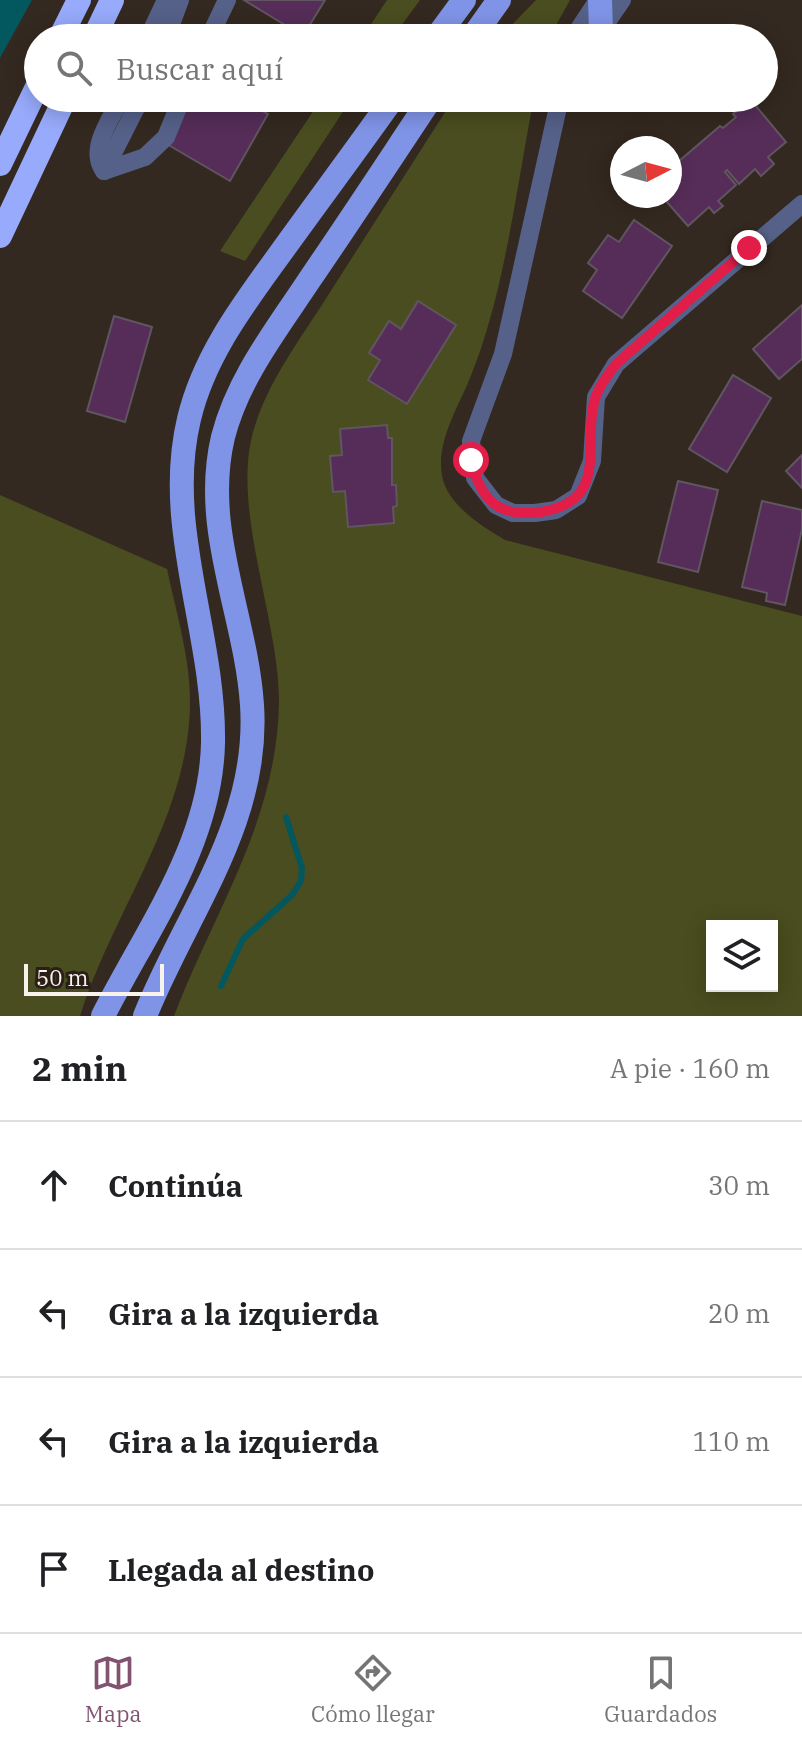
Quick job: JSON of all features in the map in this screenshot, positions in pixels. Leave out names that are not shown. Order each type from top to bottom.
[{"type":"highway","points":[[67,24],[79,0]]},
{"type":"highway","points":[[101,24],[112,0]]},
{"type":"highway","points":[[0,164],[25,112]]},
{"type":"highway","points":[[0,236],[58,112]]},
{"type":"main road","points":[[446,24],[464,0]]},
{"type":"main road","points":[[482,24],[499,0]]},
{"type":"main road","points":[[599,0],[599,24]]},
{"type":"main road","points":[[103,1016],[186,859],[197,831],[210,775],[211,694],[181,498],[184,444],[195,399],[212,356],[242,306],[383,112]]},
{"type":"main road","points":[[145,1016],[230,841],[248,775],[252,706],[221,543],[216,498],[218,459],[229,415],[260,354],[422,112]]},
{"type":"street","points":[[155,24],[166,0]]},
{"type":"street","points":[[171,24],[180,0]]},
{"type":"street","points":[[216,24],[227,0]]},
{"type":"street","points":[[583,24],[599,0]]},
{"type":"street","points":[[606,24],[622,0]]},
{"type":"street","points":[[104,171],[98,161],[98,148],[115,112]]},
{"type":"street","points":[[104,171],[134,112]]},
{"type":"street","points":[[104,171],[145,157],[166,137],[176,112]]},
{"type":"street","points":[[558,112],[503,354],[471,441],[475,478],[496,505],[513,513],[556,510],[578,496],[588,478],[592,461],[596,397],[616,364],[802,204]]},
{"type":"green space","points":[[387,0],[420,0],[402,24],[371,24]]},
{"type":"green space","points":[[536,0],[570,0],[557,24],[513,24]]},
{"type":"green space","points":[[313,112],[343,112],[245,261],[220,251]]},
{"type":"green space","points":[[445,112],[531,112],[492,311],[442,450],[445,487],[467,514],[505,540],[802,616],[802,1016],[174,1016],[255,827],[275,747],[279,704],[277,671],[248,493],[248,460],[254,429],[286,360]]},
{"type":"green space","points":[[0,495],[167,569],[188,668],[190,701],[187,743],[177,784],[164,823],[94,977],[80,1016],[0,1016]]},
{"type":"water","points":[[0,0],[32,0],[0,58]]},
{"type":"building","points":[[244,0],[325,0],[310,24],[283,24]]},
{"type":"building","points":[[182,112],[268,114],[230,181],[165,143]]},
{"type":"building","points":[[735,112],[761,112],[786,142],[768,157],[774,164],[761,176],[755,169],[739,184],[727,170],[725,172],[736,185],[718,201],[723,206],[714,213],[709,207],[688,226],[672,208],[682,208],[682,159],[720,126],[723,128],[736,117],[733,114]]},
{"type":"building","points":[[634,220],[672,246],[622,318],[583,291],[597,270],[588,263],[608,235],[619,242]]},
{"type":"building","points":[[418,301],[456,325],[407,404],[368,380],[380,360],[369,353],[389,321],[401,329]]},
{"type":"building","points":[[802,305],[802,359],[779,379],[753,349]]},
{"type":"building","points":[[114,316],[152,327],[125,422],[87,411]]},
{"type":"building","points":[[733,375],[771,398],[727,472],[689,449]]},
{"type":"building","points":[[387,425],[388,438],[392,438],[392,485],[396,485],[394,523],[348,527],[345,491],[333,492],[330,456],[342,455],[340,429]]},
{"type":"building","points":[[802,455],[802,488],[786,471]]},
{"type":"building","points":[[678,481],[718,490],[698,572],[658,562]]},
{"type":"building","points":[[762,501],[802,510],[802,529],[785,605],[766,601],[767,593],[742,587]]},
{"type":"waterway","points":[[221,986],[243,939],[292,895],[301,881],[302,868],[286,817]]},
{"type":"route","points":[[471,460],[475,478],[483,491],[496,505],[513,513],[556,510],[578,496],[588,478],[592,461],[593,412],[603,382],[616,364],[749,248]]}]
